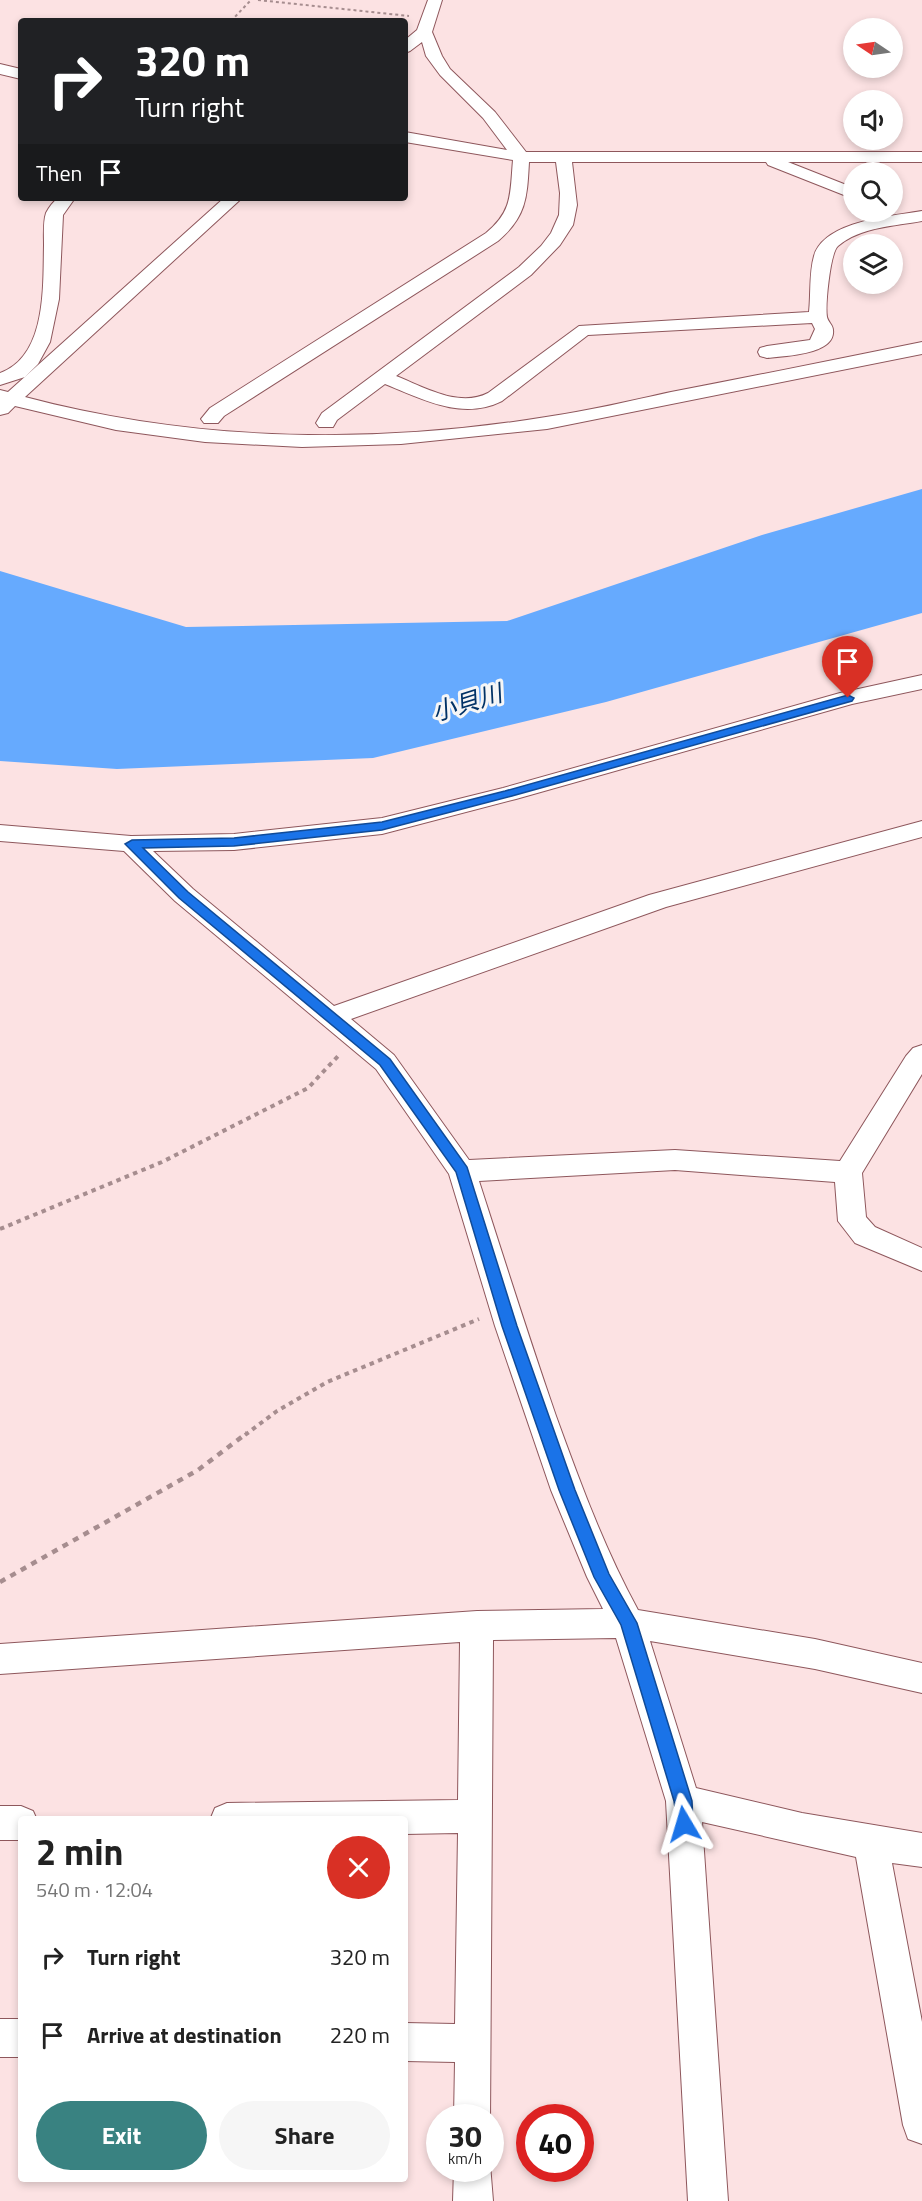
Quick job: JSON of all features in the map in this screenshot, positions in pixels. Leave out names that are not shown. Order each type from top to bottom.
[{"type":"street","points":[[408,45],[426,25],[435,0]]},
{"type":"street","points":[[214,416],[507,226],[514,216],[521,157],[489,115],[445,72],[434,56],[426,25]]},
{"type":"street","points":[[0,69],[18,73]]},
{"type":"street","points":[[408,138],[521,157],[922,158]]},
{"type":"street","points":[[328,420],[525,271],[555,240],[564,224],[569,205],[563,157]]},
{"type":"street","points":[[768,157],[770,160],[843,190]]},
{"type":"street","points":[[0,379],[12,376],[32,359],[43,339],[48,318],[55,212],[64,201]]},
{"type":"street","points":[[4,403],[231,201]]},
{"type":"street","points":[[903,215],[922,216]]},
{"type":"street","points":[[903,219],[922,235]]},
{"type":"street","points":[[767,352],[817,344],[824,329],[818,317],[826,249],[832,242],[858,228],[876,222]]},
{"type":"street","points":[[383,377],[446,402],[474,404],[495,397],[585,330],[818,317]]},
{"type":"street","points":[[4,403],[155,431],[243,438],[393,439],[547,423],[922,348]]},
{"type":"street","points":[[79,416],[214,416],[328,420],[475,432]]},
{"type":"street","points":[[0,833],[132,844],[234,842],[382,826],[507,794],[848,698],[922,682]]},
{"type":"street","points":[[332,1016],[658,901],[922,829]]},
{"type":"street","points":[[132,844],[184,895],[385,1062],[462,1171],[504,1309],[567,1490],[603,1577],[628,1623],[683,1801],[708,2201]]},
{"type":"street","points":[[922,1055],[915,1062],[848,1172],[852,1221],[864,1235],[922,1260]]},
{"type":"street","points":[[462,1171],[675,1160],[848,1172]]},
{"type":"street","points":[[0,1659],[477,1626],[628,1623],[815,1654],[922,1678]]},
{"type":"street","points":[[473,2104],[477,1626]]},
{"type":"street","points":[[683,1801],[748,1818],[871,1844],[922,1850]]},
{"type":"street","points":[[408,1817],[475,1816]]},
{"type":"street","points":[[0,1823],[18,1823]]},
{"type":"street","points":[[871,1844],[922,2125]]},
{"type":"street","points":[[0,2038],[18,2038]]},
{"type":"street","points":[[408,2042],[473,2043]]},
{"type":"street","points":[[473,2182],[473,2201]]},
{"type":"path","points":[[234,18],[251,0]]},
{"type":"path","points":[[258,0],[379,18]]},
{"type":"path","points":[[408,22],[426,25]]},
{"type":"path","points":[[0,1229],[162,1162],[308,1088],[356,1036]]},
{"type":"path","points":[[0,1582],[198,1470],[277,1411],[327,1382],[504,1309]]},
{"type":"water","name":"小貝川","points":[[922,489],[922,613],[606,702],[373,758],[117,769],[0,761],[0,571],[186,627],[507,621],[762,535]]},
{"type":"route","points":[[684,1824],[683,1801],[628,1623],[603,1577],[567,1490],[510,1326],[462,1171],[385,1062],[184,895],[132,844],[234,842],[382,826],[507,794],[848,698]]}]
